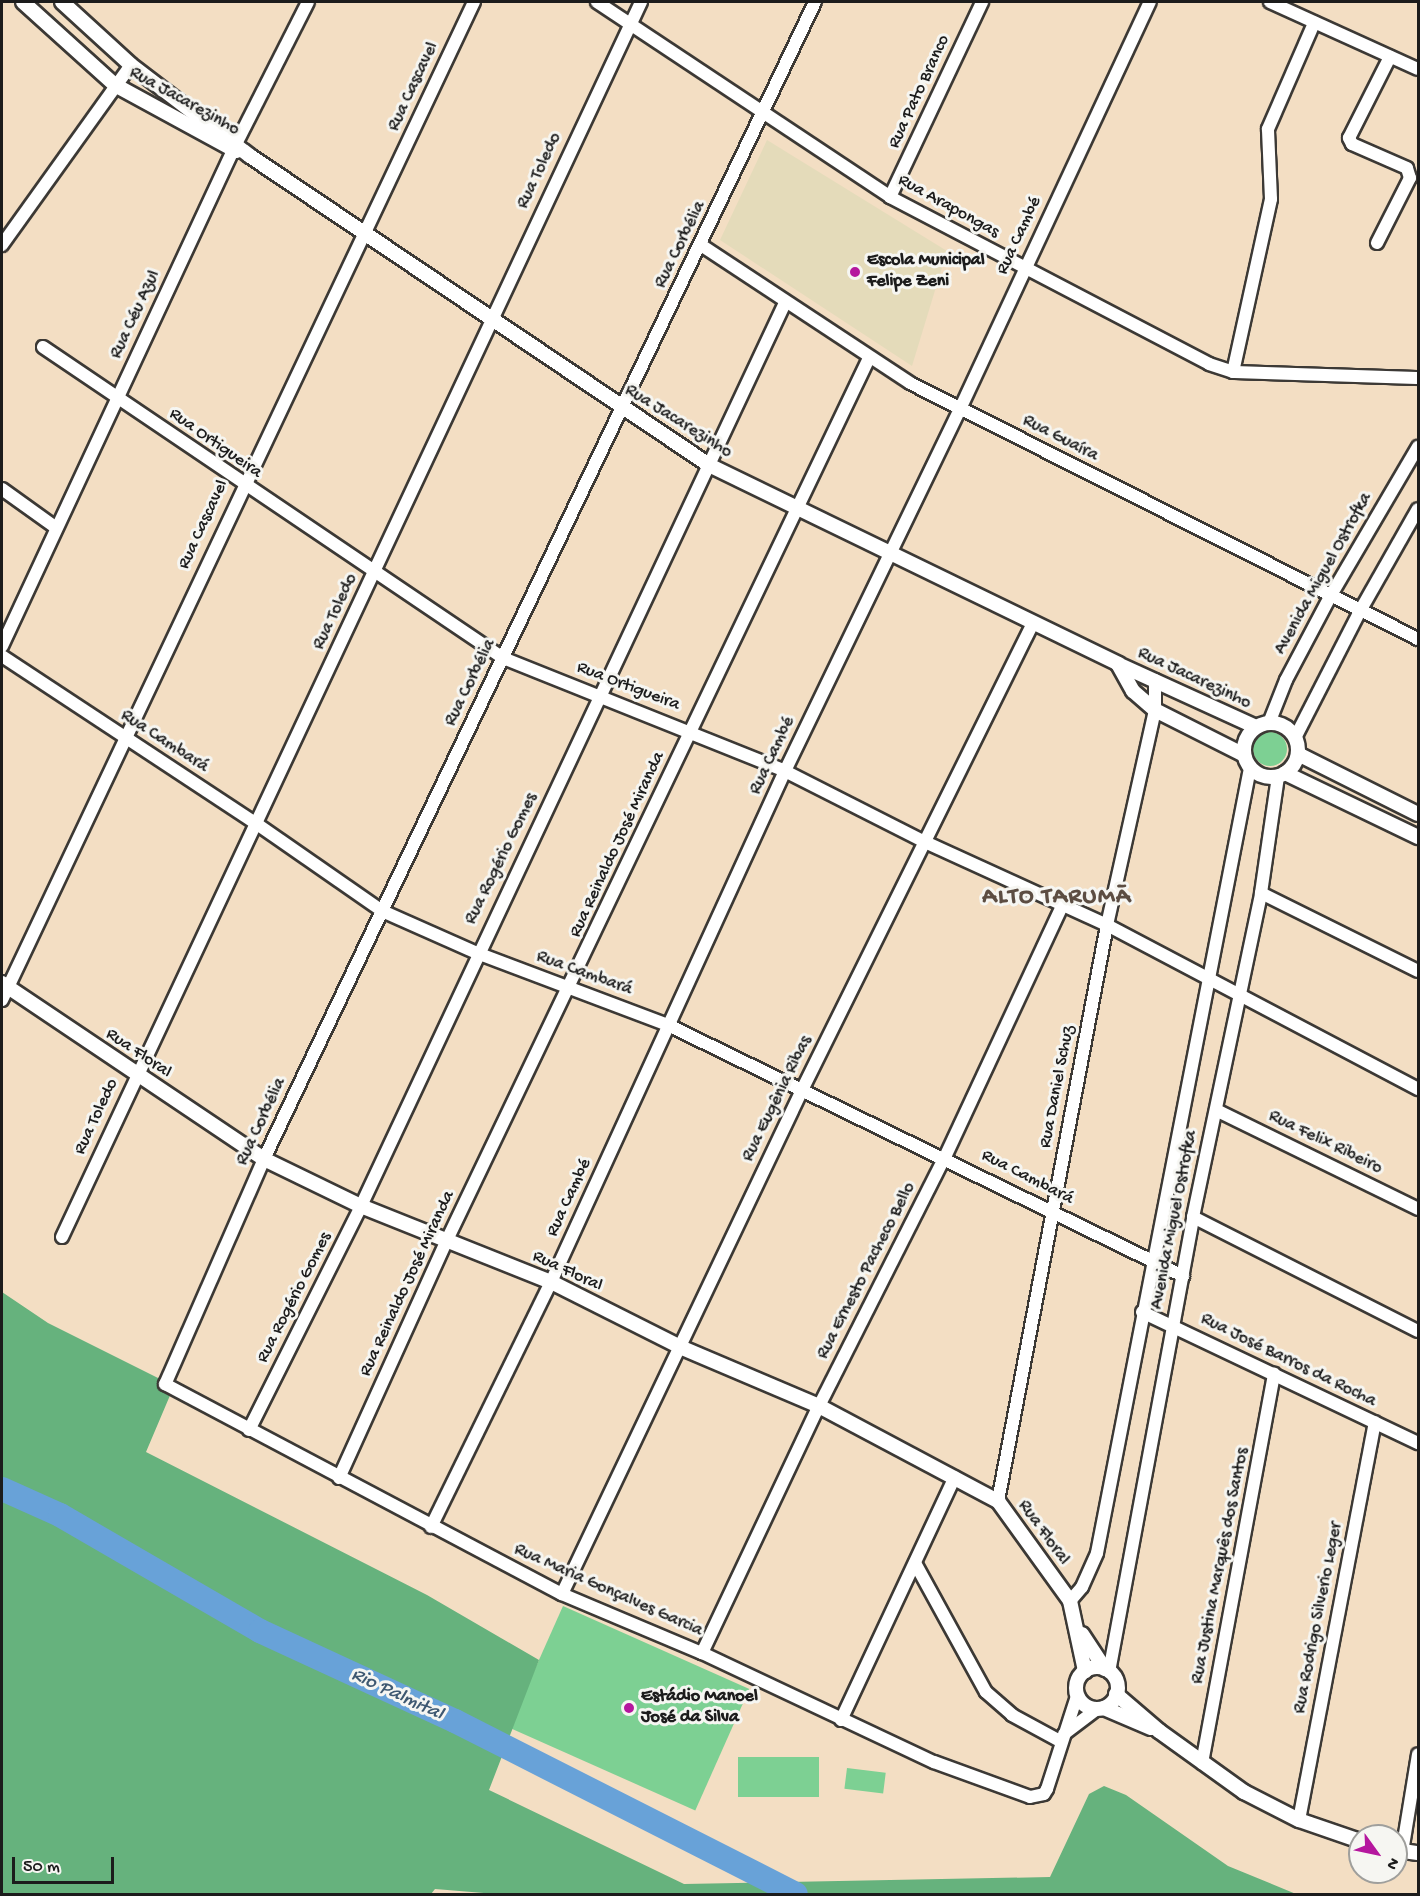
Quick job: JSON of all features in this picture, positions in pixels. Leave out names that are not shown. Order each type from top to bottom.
[{"type":"street","name":"Rua Jacarezinho","points":[[23,2],[115,85],[250,156],[620,409],[709,465],[795,508],[891,551],[1118,664],[1262,725]]},
{"type":"street","name":"Rua Jacarezinho","points":[[62,2],[131,65],[235,147]]},
{"type":"street","name":"Rua Céu Azul","points":[[2,646],[55,527],[235,147],[308,2]]},
{"type":"street","name":"Rua Cascavel","points":[[2,1000],[4,985],[474,2]]},
{"type":"street","name":"Rua Arapongas","points":[[597,2],[890,197],[1209,364],[1233,372],[1419,378]]},
{"type":"street","name":"Rua Toledo","points":[[62,1237],[136,1075],[375,573],[490,319],[641,2]]},
{"type":"street","name":"Rua Corbélia","points":[[165,1384],[264,1159],[815,2]]},
{"type":"street","name":"Rua Pato Branco","points":[[890,197],[982,2]]},
{"type":"street","name":"Rua Cambé","points":[[431,1527],[551,1282],[785,771],[960,409],[1150,2]]},
{"type":"street","points":[[1270,2],[1419,69]]},
{"type":"street","points":[[1233,372],[1271,199],[1268,129],[1314,23]]},
{"type":"street","points":[[1377,243],[1410,178],[1407,168],[1352,144],[1349,138],[1390,57]]},
{"type":"street","points":[[2,244],[131,65]]},
{"type":"street","name":"Rua Guaíra","points":[[701,245],[869,358],[960,409],[1419,639]]},
{"type":"street","name":"Rua Rogério Gomes","points":[[249,1430],[361,1206],[477,953],[785,303]]},
{"type":"street","name":"Rua Ortigueira","points":[[42,347],[242,486],[503,658],[692,731],[785,771],[925,842],[1107,925],[1419,1089]]},
{"type":"street","name":"Rua Reinaldo José Miranda","points":[[339,1478],[447,1240],[692,731],[795,508],[869,358]]},
{"type":"street","name":"Avenida Miguel Ostrofka","points":[[1262,725],[1331,595],[1419,447]]},
{"type":"street","points":[[2,489],[55,527]]},
{"type":"street","points":[[1295,738],[1360,611],[1419,508]]},
{"type":"street","name":"Rua Eugênia Ribas","points":[[562,1594],[803,1088],[1033,623]]},
{"type":"street","name":"Rua Cambará","points":[[2,656],[123,738],[257,824],[382,911],[477,953],[668,1025],[945,1157],[1183,1276]]},
{"type":"street","name":"Rua Jacarezinho","points":[[1118,664],[1133,691],[1155,710],[1244,755]]},
{"type":"street","name":"Rua Daniel Schuz","points":[[998,1501],[1107,925],[1155,710],[1155,680]]},
{"type":"street","points":[[1282,774],[1298,754],[1295,738],[1285,727],[1262,725],[1246,739],[1244,755],[1250,768],[1263,776],[1282,774],[1419,837]]},
{"type":"street","points":[[1298,754],[1419,814]]},
{"type":"street","name":"Avenida Miguel Ostrofka","points":[[1070,1601],[1082,1587],[1097,1553],[1151,1260],[1250,768]]},
{"type":"street","name":"Avenida Miguel Ostrofka","points":[[1107,1670],[1193,1217],[1261,893],[1282,774]]},
{"type":"street","points":[[1261,893],[1419,970]]},
{"type":"street","name":"Rua Ernesto Pacheco Bello","points":[[702,1653],[819,1406],[945,1157],[1063,904]]},
{"type":"street","name":"Rua Floral","points":[[4,985],[264,1159],[361,1206],[551,1282],[680,1347],[819,1406],[998,1501],[1070,1601],[1078,1627],[1085,1671]]},
{"type":"street","name":"Rua Felix Ribeiro","points":[[1216,1110],[1419,1209]]},
{"type":"street","points":[[1193,1217],[1419,1331]]},
{"type":"street","name":"Rua José Barros da Rocha","points":[[1142,1312],[1419,1443]]},
{"type":"street","name":"Rua Justina Marquês dos Santos","points":[[1202,1764],[1274,1374]]},
{"type":"street","name":"Rua Maria Gonçalves Garcia","points":[[165,1384],[431,1527],[562,1594],[702,1653],[934,1762],[1030,1797],[1044,1794],[1047,1789],[1061,1738]]},
{"type":"street","name":"Rua Rodrigo Silverio Leger","points":[[1299,1820],[1375,1422]]},
{"type":"street","points":[[841,1720],[956,1477]]},
{"type":"street","points":[[915,1563],[986,1692],[1012,1715],[1061,1738]]},
{"type":"street","name":"Rua Floral","points":[[1078,1627],[1107,1670]]},
{"type":"street","points":[[1107,1670],[1116,1682],[1116,1694],[1061,1738],[1077,1696],[1077,1682],[1085,1671],[1107,1670]]},
{"type":"street","points":[[1116,1694],[1202,1764],[1244,1792],[1299,1820],[1348,1837]]},
{"type":"street","points":[[1077,1696],[1086,1706],[1100,1708],[1159,1731]]},
{"type":"street","points":[[1405,1824],[1419,1754]]},
{"type":"shaded area","name":"Escola Municipal Felipe Zeni","points":[[767,140],[947,251],[912,366],[720,240]]},
{"type":"green space","points":[[1270,732],[1282,737],[1287,749],[1282,761],[1270,766],[1258,761],[1253,749],[1258,737]]},
{"type":"green space","points":[[2,1292],[48,1323],[174,1386],[146,1452],[427,1595],[539,1660],[489,1790],[684,1884],[1050,1877],[1089,1794],[1104,1786],[1126,1795],[1228,1866],[1296,1894],[496,1894],[435,1889],[431,1894],[2,1894]]},
{"type":"green space","name":"Estádio Manoel José da Silva","points":[[563,1606],[749,1689],[695,1810],[509,1728]]},
{"type":"green space","points":[[738,1757],[819,1757],[819,1797],[738,1797]]},
{"type":"green space","points":[[847,1768],[886,1773],[883,1794],[844,1789]]},
{"type":"waterway","name":"Rio Palmital","points":[[2,1489],[60,1515],[260,1631],[455,1721],[796,1894]]},
{"type":"place","name":"Escola Municipal Felipe Zeni","points":[[855,272]]},
{"type":"place","name":"Estádio Manoel José da Silva","points":[[629,1708]]},
{"type":"district","name":"ALTO TARUMÃ","points":[[1057,898]]}]
